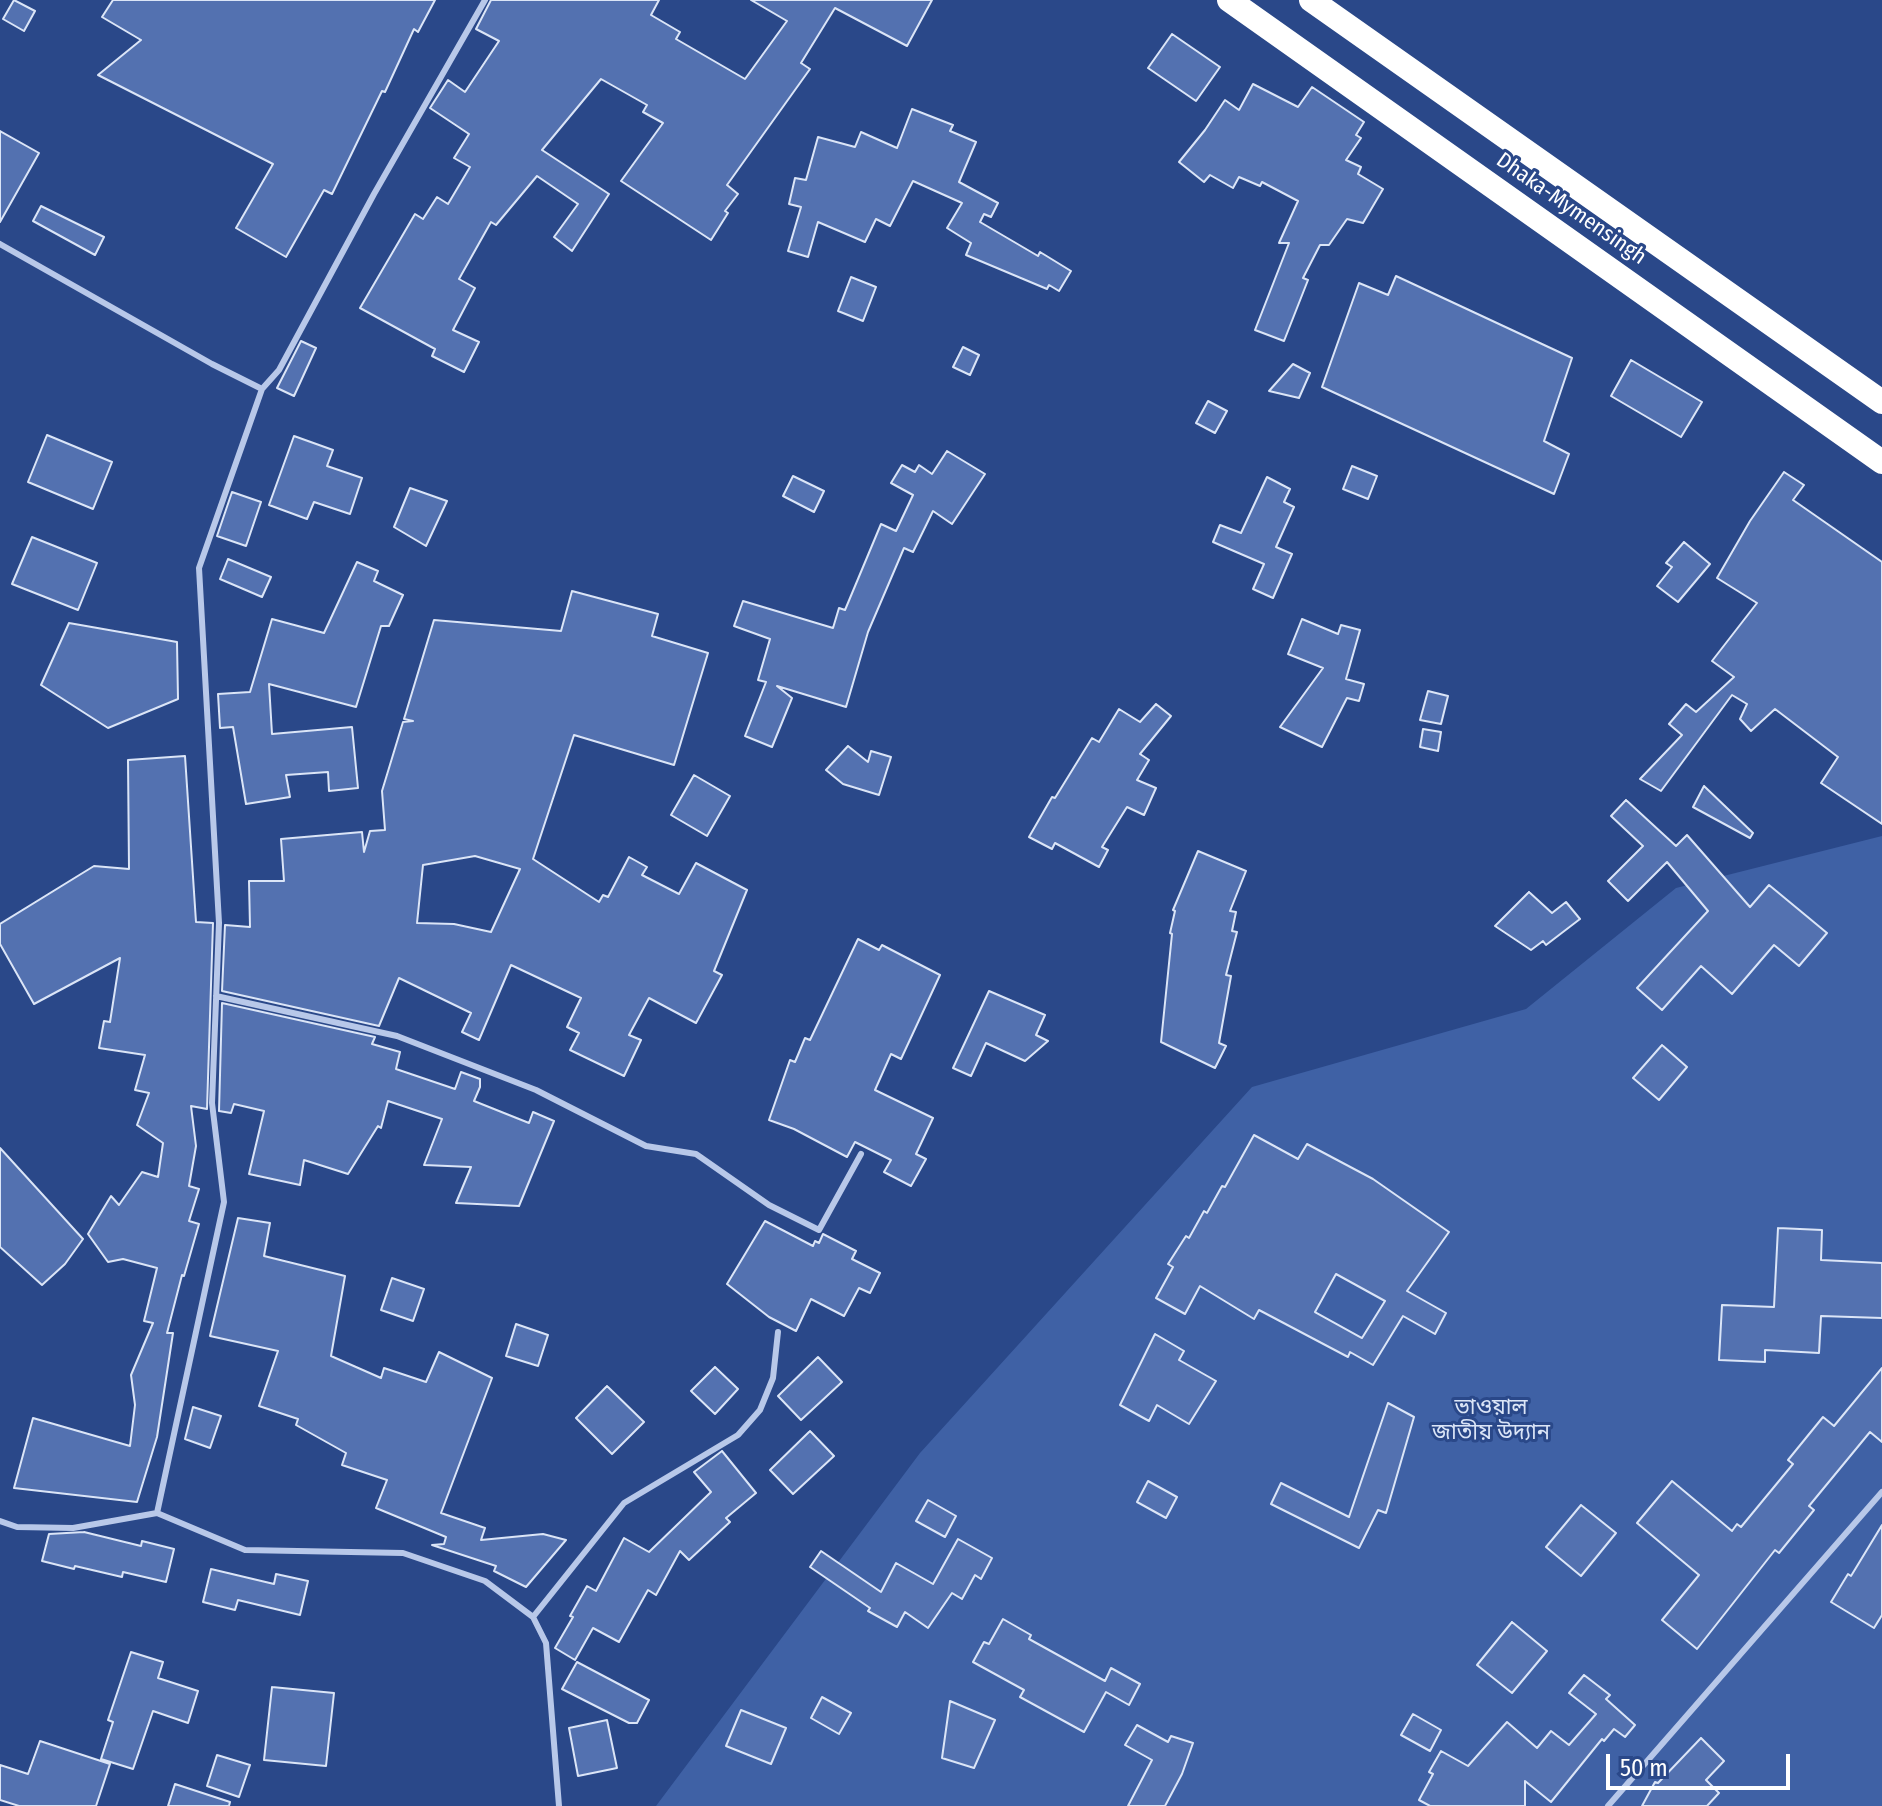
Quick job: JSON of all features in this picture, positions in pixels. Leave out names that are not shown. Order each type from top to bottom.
[{"type":"highway","name":"Dhaka-Mymensingh","points":[[1229,0],[1882,462]]},
{"type":"highway","name":"Dhaka-Mymensingh","points":[[1311,0],[1882,402]]},
{"type":"lane","points":[[157,1513],[224,1202],[212,1103],[219,923],[199,568],[262,389],[279,370],[374,194],[485,0]]},
{"type":"lane","points":[[0,244],[262,389]]},
{"type":"lane","points":[[216,996],[397,1036],[536,1090],[646,1146],[696,1154],[769,1205],[819,1230],[824,1226],[861,1154]]},
{"type":"lane","points":[[533,1617],[624,1503],[738,1435],[760,1410],[773,1378],[778,1332]]},
{"type":"lane","points":[[1608,1806],[1882,1492]]},
{"type":"lane","points":[[0,1521],[17,1527],[73,1528],[157,1513],[245,1550],[403,1553],[485,1581],[533,1617],[546,1643],[559,1806]]},
{"type":"green space","name":"ভাওয়াল জাতীয় উদ্যান","points":[[1882,836],[1882,1806],[656,1806],[920,1453],[1252,1087],[1526,1009],[1676,888]]},
{"type":"building","points":[[14,0],[35,11],[24,31],[3,19]]},
{"type":"building","points":[[113,0],[435,0],[418,32],[414,29],[332,194],[324,190],[286,257],[236,228],[273,164],[98,75],[141,40],[102,17]]},
{"type":"building","points":[[491,0],[659,0],[651,15],[680,32],[676,39],[745,79],[787,21],[751,0],[932,0],[907,46],[835,8],[801,63],[810,69],[727,185],[738,194],[725,211],[728,213],[711,240],[621,181],[663,123],[643,112],[647,105],[601,79],[542,150],[609,194],[572,251],[554,237],[578,204],[537,176],[496,225],[491,222],[459,279],[475,288],[453,330],[479,342],[464,372],[432,356],[435,349],[360,308],[415,214],[423,219],[437,197],[448,204],[470,167],[454,158],[469,134],[430,108],[448,80],[465,92],[499,41],[476,29]]},
{"type":"building","points":[[1172,34],[1220,67],[1196,101],[1148,68]]},
{"type":"building","points":[[1253,84],[1298,107],[1312,87],[1364,122],[1356,135],[1361,138],[1346,160],[1361,167],[1358,174],[1383,189],[1363,223],[1347,219],[1329,245],[1320,245],[1303,278],[1308,280],[1284,341],[1255,330],[1289,243],[1279,243],[1298,201],[1262,182],[1260,186],[1239,177],[1233,188],[1210,175],[1204,182],[1179,162],[1225,100],[1239,110]]},
{"type":"building","points":[[912,109],[953,125],[950,131],[976,142],[959,182],[998,203],[991,217],[984,214],[980,222],[1038,256],[1040,252],[1071,271],[1059,291],[1049,285],[1047,289],[966,255],[971,243],[947,228],[962,203],[913,181],[890,226],[876,219],[865,242],[818,222],[808,257],[788,251],[801,207],[789,204],[795,178],[806,180],[818,137],[855,147],[861,132],[897,148]]},
{"type":"building","points":[[0,131],[39,153],[0,222]]},
{"type":"building","points":[[41,206],[104,237],[95,255],[33,221]]},
{"type":"building","points":[[1396,276],[1572,358],[1544,441],[1569,454],[1554,494],[1322,387],[1359,283],[1388,295]]},
{"type":"building","points":[[851,277],[876,287],[863,321],[838,311]]},
{"type":"building","points":[[301,341],[316,348],[294,396],[277,388]]},
{"type":"building","points":[[963,347],[979,355],[970,375],[953,367]]},
{"type":"building","points":[[1631,360],[1702,402],[1681,437],[1611,396]]},
{"type":"building","points":[[1293,364],[1310,373],[1299,398],[1269,391]]},
{"type":"building","points":[[1208,401],[1227,411],[1215,433],[1196,423]]},
{"type":"building","points":[[47,435],[112,462],[93,509],[28,482]]},
{"type":"building","points":[[294,436],[333,450],[327,466],[362,478],[350,514],[314,502],[307,519],[269,505]]},
{"type":"building","points":[[947,451],[985,474],[952,524],[933,511],[913,552],[904,548],[868,632],[846,707],[777,686],[792,698],[772,747],[745,736],[766,682],[758,680],[770,639],[734,626],[743,601],[833,628],[839,608],[845,610],[881,524],[896,531],[913,495],[891,483],[902,465],[915,472],[919,465],[932,474]]},
{"type":"building","points":[[1352,466],[1377,476],[1368,499],[1343,489]]},
{"type":"building","points":[[1784,472],[1804,485],[1793,500],[1882,562],[1882,824],[1821,783],[1838,757],[1775,709],[1751,731],[1740,719],[1747,704],[1732,695],[1661,791],[1640,779],[1682,735],[1669,724],[1686,704],[1696,712],[1734,677],[1712,661],[1757,603],[1717,578],[1750,521]]},
{"type":"building","points":[[793,476],[824,491],[814,512],[783,496]]},
{"type":"building","points":[[1267,477],[1290,489],[1284,502],[1294,507],[1276,547],[1292,554],[1273,598],[1253,589],[1264,564],[1213,542],[1220,525],[1241,533]]},
{"type":"building","points":[[410,488],[447,501],[426,546],[394,527]]},
{"type":"building","points":[[232,492],[261,502],[246,546],[217,536]]},
{"type":"building","points":[[32,537],[97,563],[78,610],[12,584]]},
{"type":"building","points":[[1684,542],[1710,564],[1678,602],[1657,586],[1672,567],[1666,563]]},
{"type":"building","points":[[228,559],[271,577],[262,597],[220,579]]},
{"type":"building","points":[[357,562],[378,571],[374,581],[403,595],[389,626],[381,626],[356,707],[269,684],[272,734],[352,727],[358,788],[329,791],[328,772],[286,775],[290,797],[246,804],[233,727],[220,728],[218,694],[250,692],[272,619],[324,633]]},
{"type":"building","points":[[572,591],[658,614],[652,636],[708,653],[674,765],[574,735],[533,859],[599,902],[603,895],[608,897],[629,857],[647,867],[642,875],[679,894],[696,863],[747,890],[714,971],[722,975],[696,1023],[649,998],[629,1035],[641,1040],[624,1076],[570,1050],[579,1033],[567,1027],[581,998],[511,965],[479,1040],[462,1032],[471,1013],[399,978],[379,1026],[222,991],[225,925],[250,927],[249,881],[284,881],[281,839],[362,832],[364,852],[370,831],[385,830],[382,791],[403,722],[413,721],[404,719],[434,620],[561,631]],"holes":[[[475,856],[520,869],[491,932],[454,924],[417,923],[423,865]]]},
{"type":"building","points":[[1302,619],[1338,634],[1341,625],[1360,630],[1346,679],[1364,684],[1359,701],[1347,698],[1322,747],[1280,727],[1323,668],[1288,654]]},
{"type":"building","points":[[69,623],[177,642],[178,699],[108,728],[41,685]]},
{"type":"building","points":[[1428,691],[1448,696],[1441,724],[1420,720]]},
{"type":"building","points":[[1156,704],[1171,716],[1140,754],[1149,760],[1137,780],[1156,788],[1144,815],[1127,807],[1102,847],[1108,850],[1099,867],[1055,843],[1052,849],[1029,837],[1092,738],[1099,742],[1119,709],[1140,722]]},
{"type":"building","points":[[1423,729],[1441,732],[1438,751],[1420,747]]},
{"type":"building","points":[[848,746],[868,762],[871,751],[891,757],[879,795],[843,784],[826,770]]},
{"type":"building","points":[[185,756],[196,922],[213,923],[207,1109],[191,1106],[196,1146],[189,1186],[199,1189],[189,1221],[199,1224],[167,1333],[173,1333],[157,1437],[137,1502],[14,1488],[33,1418],[130,1446],[135,1405],[131,1375],[153,1323],[144,1321],[157,1268],[123,1259],[108,1262],[88,1234],[111,1196],[119,1205],[142,1172],[158,1177],[163,1143],[137,1125],[149,1093],[135,1090],[145,1055],[99,1048],[104,1021],[110,1022],[120,958],[34,1004],[0,944],[0,924],[94,866],[129,869],[128,760]]},
{"type":"building","points":[[694,775],[730,796],[707,836],[671,815]]},
{"type":"building","points":[[1704,786],[1753,833],[1750,838],[1693,807]]},
{"type":"building","points":[[1626,800],[1676,846],[1687,835],[1750,907],[1769,885],[1827,933],[1799,966],[1774,945],[1732,994],[1701,966],[1662,1010],[1637,988],[1708,911],[1667,862],[1628,901],[1608,881],[1643,846],[1611,816]]},
{"type":"building","points":[[1198,851],[1246,871],[1230,911],[1236,912],[1232,931],[1237,932],[1226,975],[1231,976],[1219,1043],[1226,1046],[1215,1068],[1161,1042],[1173,910]]},
{"type":"building","points":[[1529,892],[1552,913],[1566,902],[1580,919],[1546,945],[1543,941],[1531,950],[1495,926]]},
{"type":"building","points":[[858,939],[879,950],[882,945],[940,975],[901,1059],[891,1054],[875,1090],[933,1118],[916,1154],[926,1159],[911,1186],[884,1172],[891,1160],[855,1142],[847,1157],[794,1129],[769,1120],[790,1060],[795,1062],[805,1038],[810,1040]]},
{"type":"building","points":[[989,991],[1045,1015],[1036,1035],[1048,1041],[1025,1061],[986,1043],[971,1076],[953,1068]]},
{"type":"building","points":[[222,1003],[375,1037],[372,1044],[400,1052],[396,1069],[455,1089],[461,1072],[480,1079],[474,1101],[529,1123],[533,1112],[554,1121],[519,1206],[456,1203],[471,1167],[424,1165],[442,1119],[388,1101],[381,1128],[378,1126],[348,1174],[304,1160],[300,1185],[249,1174],[264,1111],[234,1104],[231,1113],[219,1111]]},
{"type":"building","points":[[1662,1045],[1687,1067],[1659,1100],[1633,1078]]},
{"type":"building","points":[[1254,1135],[1298,1159],[1307,1144],[1373,1179],[1449,1232],[1407,1291],[1446,1313],[1435,1334],[1403,1316],[1373,1365],[1350,1352],[1348,1357],[1259,1310],[1254,1319],[1200,1286],[1185,1314],[1156,1298],[1173,1267],[1168,1264],[1186,1236],[1189,1238],[1204,1211],[1207,1213],[1222,1186],[1225,1187]],"holes":[[[1336,1274],[1385,1301],[1362,1338],[1315,1312]]]},
{"type":"building","points":[[0,1148],[83,1239],[65,1264],[42,1285],[0,1247]]},
{"type":"building","points":[[238,1218],[270,1223],[264,1256],[345,1276],[331,1356],[381,1378],[384,1368],[426,1382],[439,1352],[492,1378],[441,1513],[485,1528],[481,1540],[543,1534],[566,1540],[526,1587],[494,1571],[496,1566],[432,1545],[444,1544],[446,1537],[376,1508],[387,1480],[342,1465],[346,1453],[296,1425],[298,1419],[259,1406],[278,1351],[210,1336]]},
{"type":"building","points":[[765,1221],[813,1246],[815,1241],[819,1243],[823,1234],[856,1251],[852,1259],[880,1273],[870,1293],[859,1288],[844,1316],[811,1299],[796,1331],[769,1317],[727,1284]]},
{"type":"building","points":[[1778,1228],[1822,1230],[1821,1260],[1882,1263],[1882,1318],[1821,1316],[1819,1353],[1765,1350],[1765,1362],[1719,1360],[1722,1305],[1774,1307]]},
{"type":"building","points":[[392,1278],[424,1289],[413,1321],[381,1310]]},
{"type":"building","points":[[516,1324],[548,1335],[538,1366],[506,1356]]},
{"type":"building","points":[[1155,1334],[1184,1351],[1179,1360],[1216,1381],[1189,1424],[1157,1405],[1149,1421],[1120,1405]]},
{"type":"building","points":[[818,1357],[842,1382],[801,1420],[778,1396]]},
{"type":"building","points":[[715,1367],[738,1389],[715,1414],[691,1391]]},
{"type":"building","points":[[1882,1368],[1882,1442],[1870,1432],[1809,1506],[1814,1510],[1779,1553],[1775,1550],[1697,1649],[1662,1620],[1699,1575],[1637,1523],[1672,1481],[1732,1531],[1737,1524],[1741,1527],[1793,1464],[1788,1460],[1823,1417],[1834,1426]]},
{"type":"building","points":[[607,1386],[644,1422],[612,1454],[576,1418]]},
{"type":"building","points":[[1388,1403],[1414,1417],[1386,1513],[1378,1510],[1359,1548],[1271,1504],[1281,1483],[1349,1517]]},
{"type":"building","points":[[193,1407],[221,1416],[210,1448],[185,1439]]},
{"type":"building","points":[[810,1431],[834,1456],[793,1494],[770,1470]]},
{"type":"building","points":[[722,1451],[756,1493],[726,1518],[730,1522],[689,1560],[680,1551],[656,1595],[648,1590],[619,1642],[593,1628],[575,1660],[555,1648],[587,1586],[596,1591],[624,1538],[649,1552],[711,1492],[694,1472]]},
{"type":"building","points":[[1148,1481],[1177,1497],[1166,1518],[1137,1502]]},
{"type":"building","points":[[928,1500],[956,1516],[945,1537],[916,1521]]},
{"type":"building","points":[[1581,1505],[1616,1533],[1581,1576],[1546,1547]]},
{"type":"building","points":[[1882,1525],[1882,1615],[1874,1628],[1831,1602]]},
{"type":"building","points":[[84,1532],[141,1546],[142,1541],[174,1549],[166,1582],[123,1572],[122,1577],[42,1561],[49,1534]]},
{"type":"building","points":[[958,1539],[992,1558],[981,1579],[975,1575],[962,1599],[952,1593],[928,1628],[905,1612],[897,1627],[868,1611],[870,1608],[810,1567],[821,1551],[881,1592],[896,1563],[933,1584]]},
{"type":"building","points":[[211,1569],[274,1584],[276,1574],[308,1581],[300,1615],[238,1600],[235,1610],[203,1602]]},
{"type":"building","points":[[1003,1619],[1031,1635],[1029,1639],[1105,1681],[1111,1668],[1140,1684],[1129,1705],[1106,1692],[1084,1732],[1020,1697],[1024,1690],[973,1662],[984,1642],[989,1644]]},
{"type":"building","points":[[1512,1622],[1547,1651],[1512,1693],[1477,1665]]},
{"type":"building","points":[[131,1652],[163,1662],[158,1678],[198,1691],[188,1723],[153,1711],[133,1769],[101,1759],[113,1722],[108,1720]]},
{"type":"building","points":[[577,1662],[649,1700],[637,1723],[629,1723],[562,1689]]},
{"type":"building","points":[[1584,1675],[1610,1695],[1606,1699],[1635,1725],[1625,1737],[1614,1729],[1604,1741],[1602,1739],[1551,1802],[1525,1781],[1525,1806],[1430,1806],[1419,1800],[1441,1751],[1468,1766],[1507,1722],[1537,1748],[1551,1731],[1569,1745],[1596,1714],[1569,1693]]},
{"type":"building","points":[[272,1687],[334,1693],[326,1766],[264,1760]]},
{"type":"building","points":[[822,1697],[851,1713],[839,1734],[811,1718]]},
{"type":"building","points":[[950,1701],[995,1720],[974,1768],[942,1758]]},
{"type":"building","points":[[741,1710],[786,1728],[771,1764],[726,1746]]},
{"type":"building","points":[[1413,1714],[1441,1730],[1430,1751],[1401,1735]]},
{"type":"building","points":[[607,1720],[617,1768],[578,1776],[569,1728]]},
{"type":"building","points":[[1137,1725],[1168,1742],[1171,1736],[1193,1743],[1182,1774],[1165,1806],[1128,1806],[1152,1760],[1125,1745]]},
{"type":"building","points":[[1701,1738],[1724,1761],[1706,1780],[1719,1793],[1707,1806],[1642,1806],[1655,1782],[1658,1783]]},
{"type":"building","points":[[40,1741],[110,1764],[96,1806],[19,1806],[0,1800],[0,1765],[28,1774]]},
{"type":"building","points":[[217,1755],[250,1765],[239,1797],[207,1786]]},
{"type":"building","points":[[175,1784],[230,1802],[229,1806],[168,1806]]}]
